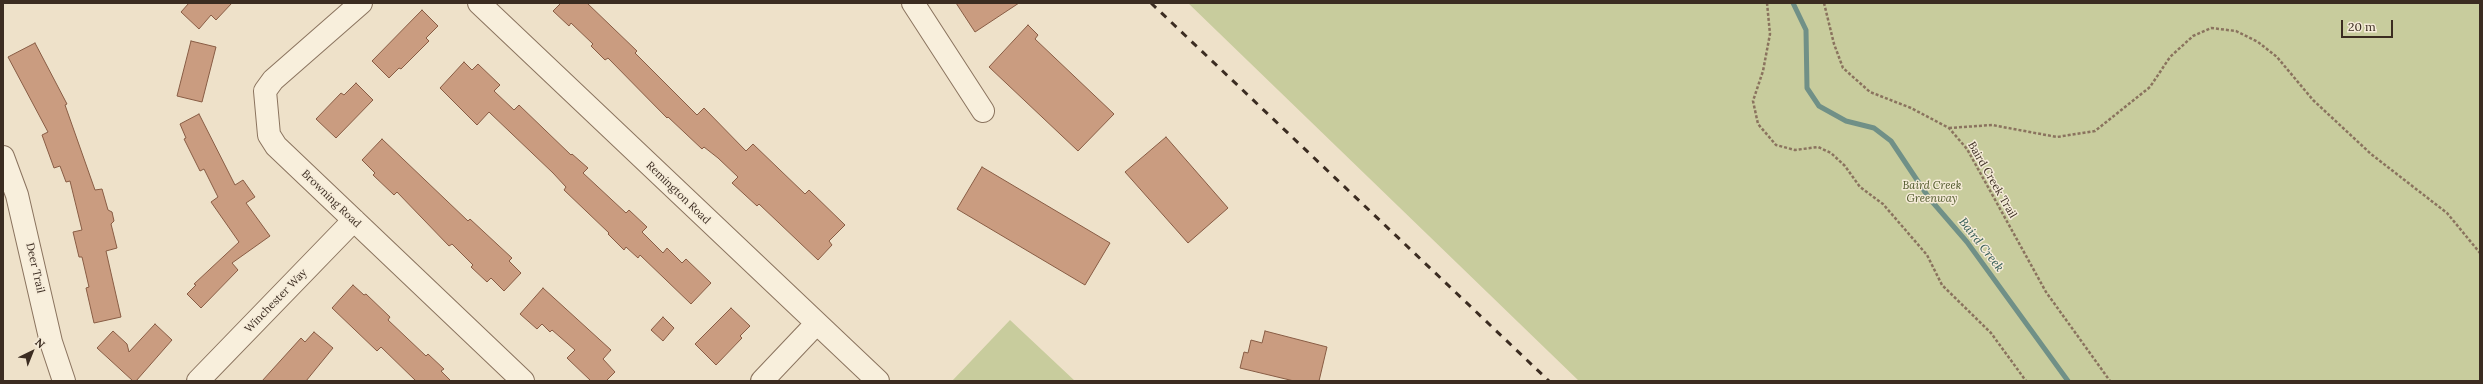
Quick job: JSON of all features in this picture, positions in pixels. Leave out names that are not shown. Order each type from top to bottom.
[{"type":"street","name":"Browning Road","points":[[361,3],[273,80],[265,91],[267,124],[272,140],[523,381]]},
{"type":"street","name":"Remington Road","points":[[479,3],[816,324],[878,381]]},
{"type":"street","points":[[913,3],[983,110]]},
{"type":"street","name":"Deer Trail","points":[[3,156],[10,195],[51,342],[64,381]]},
{"type":"street","name":"Winchester Way","points":[[198,381],[354,220]]},
{"type":"street","points":[[762,381],[816,324]]},
{"type":"path","points":[[1767,3],[1770,34],[1763,70],[1753,101],[1758,124],[1776,145],[1795,150],[1818,147],[1831,153],[1845,166],[1860,188],[1883,204],[1927,255],[1942,285],[1991,333],[2026,381]]},
{"type":"path","name":"Baird Creek Trail","points":[[1824,3],[1834,44],[1843,68],[1870,92],[1911,108],[1949,128],[1967,149],[2046,292],[2110,381]]},
{"type":"path","points":[[1949,128],[1992,125],[2057,137],[2095,131],[2150,87],[2170,57],[2193,36],[2211,28],[2236,31],[2258,42],[2277,57],[2313,100],[2371,154],[2447,213],[2480,254]]},
{"type":"green space","name":"Baird Creek Greenway","points":[[1188,3],[2480,3],[2480,381],[1579,381]]},
{"type":"green space","points":[[1010,320],[1075,381],[952,381]]},
{"type":"building","points":[[189,3],[232,3],[216,20],[211,15],[199,29],[181,12]]},
{"type":"building","points":[[561,3],[587,3],[637,51],[635,53],[697,115],[704,108],[746,151],[753,144],[805,194],[809,190],[845,225],[829,241],[832,245],[818,260],[759,204],[757,206],[732,183],[738,177],[718,158],[704,147],[702,149],[668,117],[667,118],[608,58],[605,60],[591,46],[593,44],[571,23],[569,26],[553,11]]},
{"type":"building","points":[[956,3],[1019,3],[975,32]]},
{"type":"building","points":[[422,10],[438,26],[426,38],[429,41],[401,69],[399,68],[389,78],[372,61]]},
{"type":"building","points":[[1028,25],[1038,35],[1035,39],[1114,114],[1078,151],[989,67]]},
{"type":"building","points":[[191,41],[216,47],[202,102],[177,96]]},
{"type":"building","points":[[35,43],[67,104],[65,105],[95,190],[102,189],[108,210],[112,212],[114,221],[111,224],[117,248],[106,251],[121,317],[94,323],[86,288],[89,287],[82,257],[79,257],[73,232],[82,230],[70,181],[66,182],[60,166],[54,168],[42,135],[48,132],[8,57]]},
{"type":"building","points":[[464,62],[472,70],[478,64],[500,85],[494,91],[514,110],[519,105],[571,155],[572,154],[588,168],[583,173],[626,213],[629,210],[647,227],[642,232],[663,253],[667,248],[682,263],[686,259],[711,283],[691,304],[640,255],[638,258],[626,247],[624,250],[608,234],[609,233],[564,190],[566,187],[553,173],[489,112],[477,125],[440,88]]},
{"type":"building","points":[[356,83],[373,100],[336,138],[316,119],[341,93],[344,95]]},
{"type":"building","points":[[199,114],[235,185],[243,180],[255,197],[246,203],[270,236],[232,263],[238,270],[201,308],[187,294],[196,285],[194,284],[239,242],[211,202],[218,197],[204,169],[200,171],[184,139],[186,138],[180,124]]},
{"type":"building","points":[[1166,137],[1228,208],[1188,243],[1125,172]]},
{"type":"building","points":[[382,139],[468,221],[470,219],[512,258],[509,261],[521,273],[504,291],[491,278],[487,282],[471,267],[473,265],[452,244],[449,246],[397,192],[394,195],[373,175],[375,173],[362,160]]},
{"type":"building","points":[[982,167],[1110,243],[1085,285],[957,209]]},
{"type":"building","points":[[353,285],[364,295],[366,294],[390,317],[388,320],[426,356],[428,354],[444,369],[441,371],[451,381],[416,381],[381,347],[377,351],[332,308]]},
{"type":"building","points":[[543,288],[611,350],[603,359],[615,372],[606,381],[591,381],[567,358],[575,350],[552,330],[550,332],[542,324],[537,329],[520,314]]},
{"type":"building","points":[[731,308],[750,326],[740,336],[742,338],[716,365],[695,344]]},
{"type":"building","points":[[663,317],[674,328],[663,341],[651,330]]},
{"type":"building","points":[[155,324],[172,340],[136,381],[133,381],[97,348],[113,331],[127,344],[129,352]]},
{"type":"building","points":[[1265,331],[1327,347],[1319,381],[1294,381],[1240,368],[1244,352],[1248,353],[1251,340],[1262,343]]},
{"type":"building","points":[[314,332],[333,348],[306,381],[262,381],[301,338],[305,342]]},
{"type":"waterway","name":"Baird Creek","points":[[1793,3],[1806,30],[1807,88],[1819,106],[1846,121],[1874,128],[1891,141],[1929,198],[1967,242],[2068,381]]},
{"type":"railway","points":[[1151,3],[1549,381]]}]
